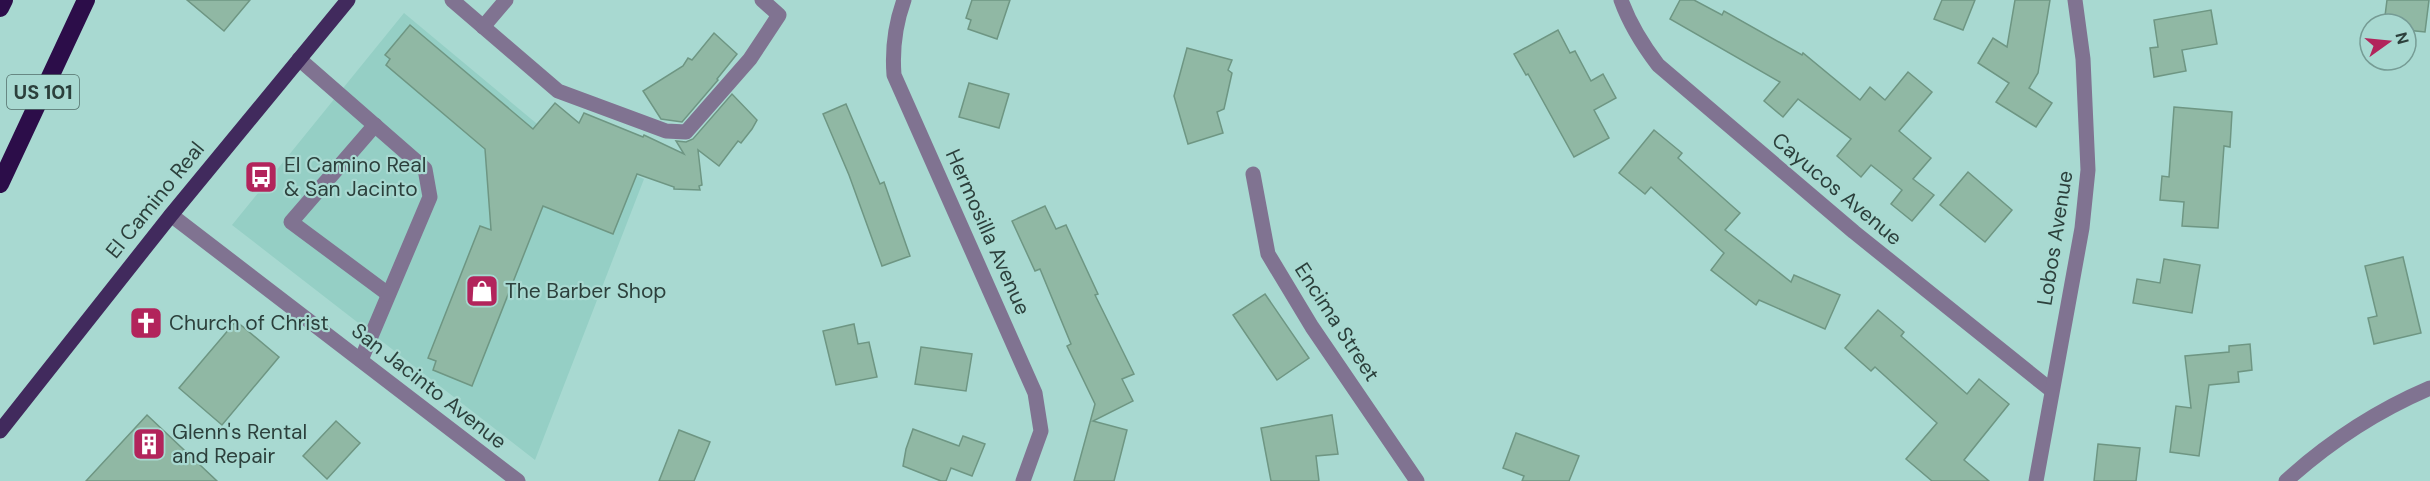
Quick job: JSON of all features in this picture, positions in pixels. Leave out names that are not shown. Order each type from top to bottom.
[{"type":"highway","points":[[0,8],[4,0]]},
{"type":"highway","name":"US 101","points":[[0,184],[86,0]]},
{"type":"main road","name":"El Camino Real","points":[[0,431],[171,215],[348,0]]},
{"type":"street","points":[[452,0],[558,91],[666,131],[686,132],[750,59],[779,15],[762,0]]},
{"type":"street","points":[[483,27],[506,0]]},
{"type":"street","name":"Hermosilla Avenue","points":[[904,0],[896,20],[894,75],[1035,393],[1041,431],[1023,481]]},
{"type":"street","name":"Cayucos Avenue","points":[[1621,0],[1641,43],[1659,65],[1854,232],[2051,390]]},
{"type":"street","name":"Lobos Avenue","points":[[2036,481],[2082,228],[2088,170],[2083,58],[2075,0]]},
{"type":"street","points":[[299,59],[425,169],[430,197],[361,360]]},
{"type":"street","points":[[375,125],[291,222],[388,294]]},
{"type":"street","name":"Encima Street","points":[[1253,174],[1268,254],[1312,327],[1417,481]]},
{"type":"street","name":"San Jacinto Avenue","points":[[171,215],[518,481]]},
{"type":"street","points":[[2286,481],[2336,439],[2373,416],[2430,387]]},
{"type":"shaded area","points":[[404,13],[560,143],[644,179],[535,460],[232,225]]},
{"type":"building","points":[[187,0],[250,0],[224,31]]},
{"type":"building","points":[[972,0],[1010,0],[997,39],[968,29],[971,20],[966,18]]},
{"type":"building","points":[[1680,0],[1694,0],[1722,15],[1724,11],[1802,55],[1803,53],[1860,100],[1870,87],[1885,100],[1908,72],[1932,92],[1899,131],[1931,158],[1913,179],[1934,195],[1912,221],[1891,204],[1902,190],[1871,165],[1861,177],[1837,156],[1851,139],[1798,99],[1783,117],[1764,101],[1780,82],[1670,19]]},
{"type":"building","points":[[1942,0],[1975,0],[1963,30],[1934,19]]},
{"type":"building","points":[[2015,0],[2050,0],[2038,73],[2029,88],[2052,103],[2036,127],[1996,102],[2009,83],[1978,63],[1993,38],[2007,47]]},
{"type":"building","points":[[2387,0],[2429,0],[2425,32],[2418,31],[2418,12],[2386,12]]},
{"type":"building","points":[[2211,10],[2217,44],[2182,50],[2186,71],[2154,77],[2150,48],[2158,47],[2154,20]]},
{"type":"building","points":[[410,25],[533,129],[555,103],[579,123],[584,113],[643,137],[644,135],[684,154],[676,141],[686,142],[693,139],[732,94],[757,120],[741,143],[738,141],[719,166],[698,150],[702,185],[699,186],[700,190],[674,189],[674,187],[637,174],[613,234],[543,206],[472,386],[433,370],[436,361],[428,358],[480,226],[491,230],[485,149],[386,65],[390,59],[385,55]]},
{"type":"building","points":[[1558,30],[1570,53],[1575,51],[1591,81],[1603,74],[1616,98],[1594,110],[1609,138],[1574,157],[1528,74],[1526,75],[1514,54]]},
{"type":"building","points":[[714,33],[737,54],[682,122],[661,119],[643,91],[683,66],[688,58],[692,60]]},
{"type":"building","points":[[1187,48],[1232,60],[1228,70],[1232,73],[1224,109],[1217,112],[1223,133],[1188,144],[1174,96]]},
{"type":"building","points":[[969,83],[1009,94],[999,128],[959,117]]},
{"type":"building","points":[[846,104],[880,184],[884,182],[910,256],[882,266],[849,175],[823,114]]},
{"type":"building","points":[[2174,107],[2232,112],[2230,147],[2224,146],[2218,228],[2182,226],[2184,202],[2160,200],[2162,176],[2169,177]]},
{"type":"building","points":[[1654,130],[1682,153],[1678,158],[1740,213],[1725,230],[1791,282],[1794,275],[1840,295],[1825,329],[1759,300],[1756,305],[1711,270],[1724,253],[1651,187],[1645,194],[1619,173]]},
{"type":"building","points":[[1968,172],[2012,210],[1985,242],[1940,205]]},
{"type":"building","points":[[1045,206],[1056,229],[1066,225],[1098,294],[1095,295],[1134,374],[1122,379],[1133,401],[1093,421],[1127,430],[1114,481],[1074,481],[1095,404],[1067,346],[1071,344],[1040,269],[1035,271],[1012,221]]},
{"type":"building","points":[[2403,257],[2421,333],[2374,344],[2368,318],[2377,316],[2365,266]]},
{"type":"building","points":[[2164,259],[2200,265],[2192,313],[2133,303],[2137,279],[2160,283]]},
{"type":"building","points":[[1265,294],[1309,358],[1277,380],[1233,315]]},
{"type":"building","points":[[1878,310],[1904,332],[1901,336],[1967,394],[1979,379],[2009,404],[1964,460],[1989,481],[1932,481],[1906,459],[1937,423],[1875,367],[1871,371],[1845,348]]},
{"type":"building","points":[[236,321],[279,357],[222,425],[179,388]]},
{"type":"building","points":[[854,324],[858,344],[869,342],[877,377],[836,385],[823,331]]},
{"type":"building","points":[[2250,344],[2252,370],[2238,372],[2239,382],[2209,385],[2199,456],[2170,452],[2176,406],[2191,408],[2185,356],[2229,352],[2229,346]]},
{"type":"building","points":[[921,347],[972,354],[966,391],[915,384]]},
{"type":"building","name":"Glenn's Rental and Repair","points":[[147,415],[217,481],[86,481]]},
{"type":"building","points":[[1332,415],[1338,454],[1316,456],[1319,481],[1271,481],[1261,428]]},
{"type":"building","points":[[336,421],[360,443],[327,479],[303,456]]},
{"type":"building","points":[[913,429],[959,446],[963,436],[985,444],[972,476],[951,468],[946,481],[941,481],[903,466]]},
{"type":"building","points":[[679,430],[710,442],[694,481],[659,481]]},
{"type":"building","points":[[1516,433],[1579,456],[1569,481],[1522,481],[1524,476],[1503,468]]},
{"type":"building","points":[[2098,444],[2140,448],[2136,481],[2094,481]]},
{"type":"place","name":"El Camino Real & San Jacinto","points":[[261,177]]},
{"type":"place","name":"The Barber Shop","points":[[482,291]]},
{"type":"place","name":"Church of Christ","points":[[146,323]]},
{"type":"place","name":"Glenn's Rental and Repair","points":[[149,444]]}]
